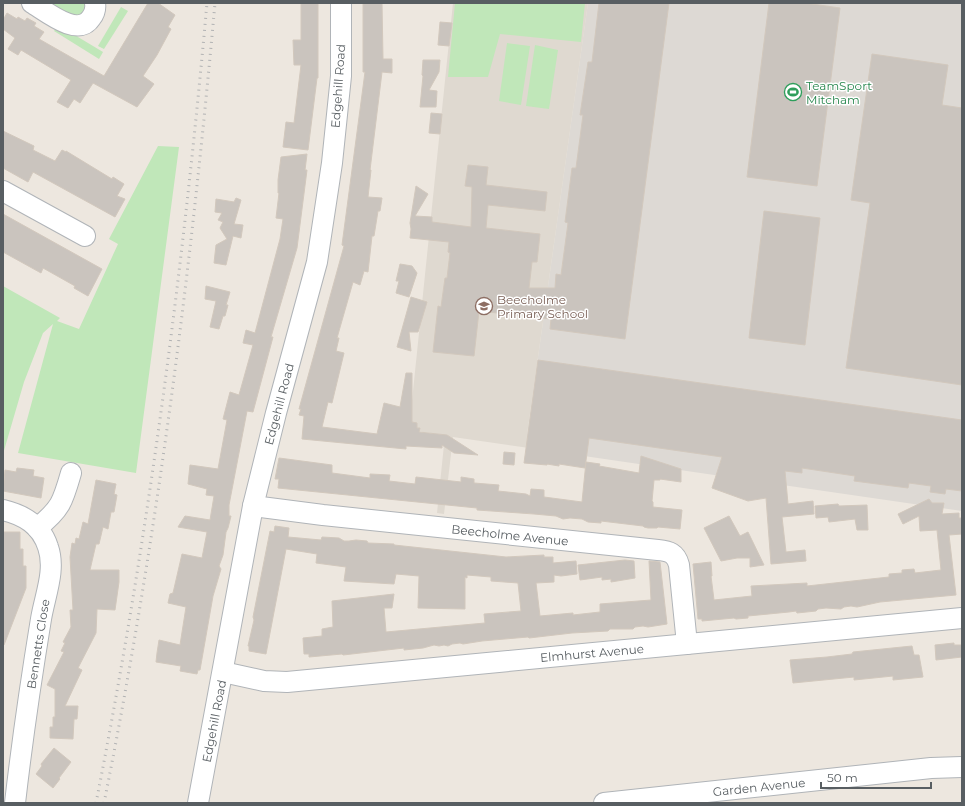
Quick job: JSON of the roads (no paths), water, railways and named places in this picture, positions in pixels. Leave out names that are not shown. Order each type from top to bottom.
[{"type":"street","points":[[32,3],[67,24],[78,26],[89,21],[93,16],[96,8],[95,3]]},
{"type":"street","name":"Edgehill Road","points":[[198,803],[253,506],[274,420],[321,244],[332,163],[341,76],[341,3]]},
{"type":"street","points":[[3,191],[85,236]]},
{"type":"street","points":[[37,528],[49,518],[61,503],[71,473]]},
{"type":"street","name":"Beecholme Avenue","points":[[253,506],[323,515],[670,552],[675,555],[680,565],[687,644]]},
{"type":"street","name":"Bennetts Close","points":[[3,510],[24,517],[44,536],[48,548],[51,568],[41,618],[14,803]]},
{"type":"street","name":"Elmhurst Avenue","points":[[223,672],[264,681],[286,682],[962,618]]},
{"type":"street","name":"Garden Avenue","points":[[604,803],[931,768],[962,768]]},
{"type":"railway","points":[[96,803],[115,704],[148,505],[187,204],[207,3]]},
{"type":"railway","points":[[104,803],[123,704],[156,505],[195,204],[215,3]]},
{"type":"place","name":"TeamSport Mitcham","points":[[793,92]]},
{"type":"place","name":"Beecholme Primary School","points":[[484,306]]}]
